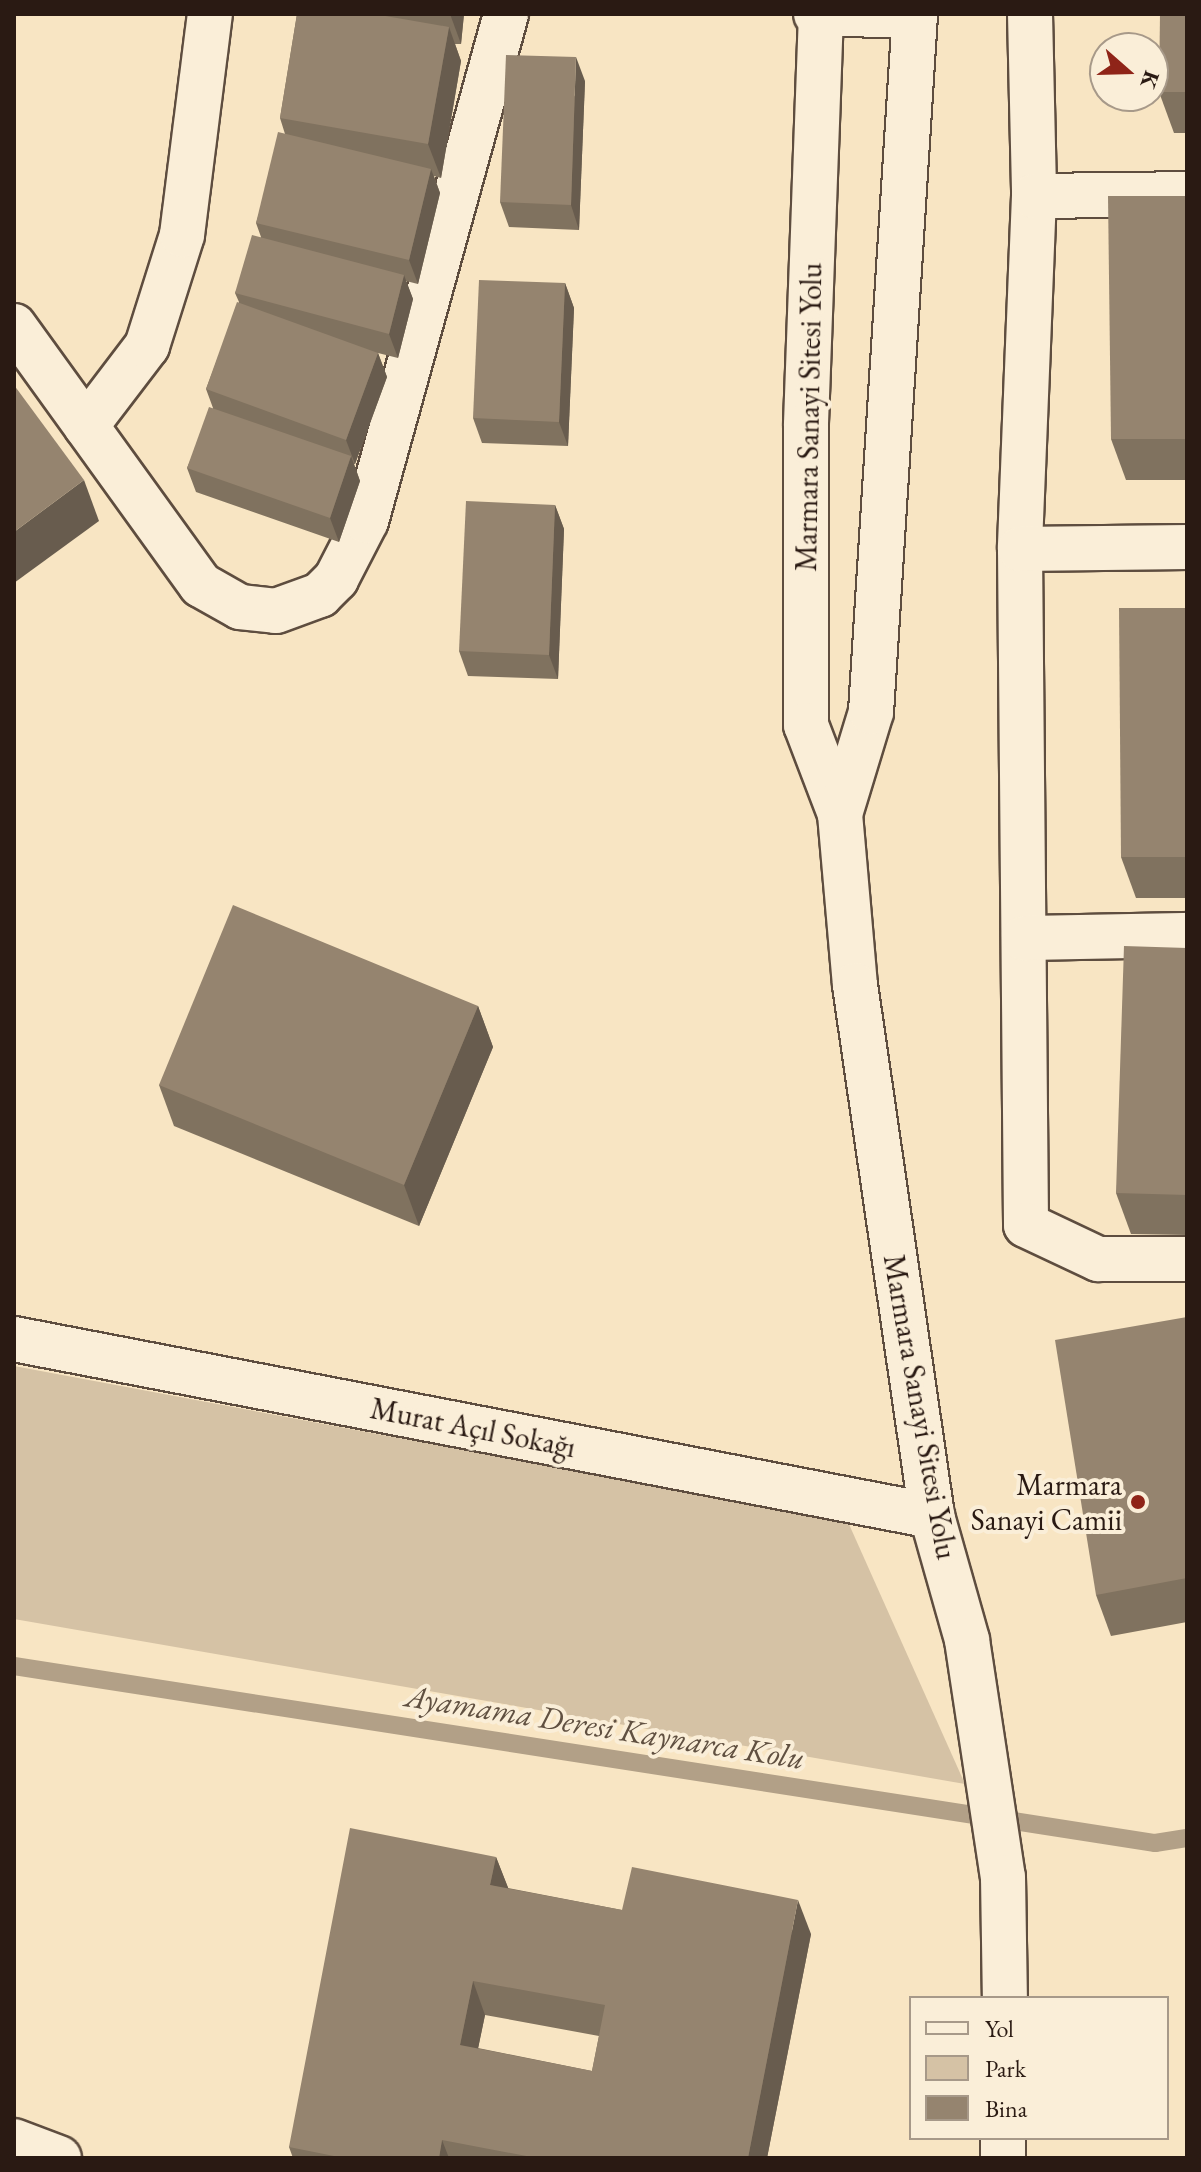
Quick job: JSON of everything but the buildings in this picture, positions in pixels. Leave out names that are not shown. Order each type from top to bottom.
[{"type":"street","points":[[86,426],[147,346],[182,235],[210,14]]},
{"type":"street","points":[[14,326],[201,585],[240,607],[276,611],[301,606],[328,587],[366,521],[506,14]]},
{"type":"street","points":[[819,14],[915,14]]},
{"type":"street","name":"Marmara Sanayi Sitesi Yolu","points":[[819,14],[806,426],[806,725],[840,814],[855,985],[932,1516],[967,1640],[1003,1877],[1005,1996]]},
{"type":"street","name":"Marmara Sanayi Sitesi Yolu","points":[[840,814],[871,712],[915,14]]},
{"type":"street","points":[[1030,14],[1034,196],[1020,549],[1026,1225],[1098,1259],[1187,1259]]},
{"type":"street","points":[[1034,196],[1187,194]]},
{"type":"street","points":[[1020,549],[1187,547]]},
{"type":"street","points":[[1024,938],[1187,935]]},
{"type":"street","name":"Murat Açıl Sokağı","points":[[14,1339],[932,1516]]},
{"type":"street","points":[[14,2141],[59,2158]]},
{"type":"green space","points":[[14,1366],[848,1522],[965,1784],[14,1619]]},
{"type":"waterway","name":"Ayamama Deresi Kaynarca Kolu","points":[[14,1666],[1155,1843],[1187,1838]]},
{"type":"place","name":"Marmara Sanayi Camii","points":[[1138,1502]]}]
